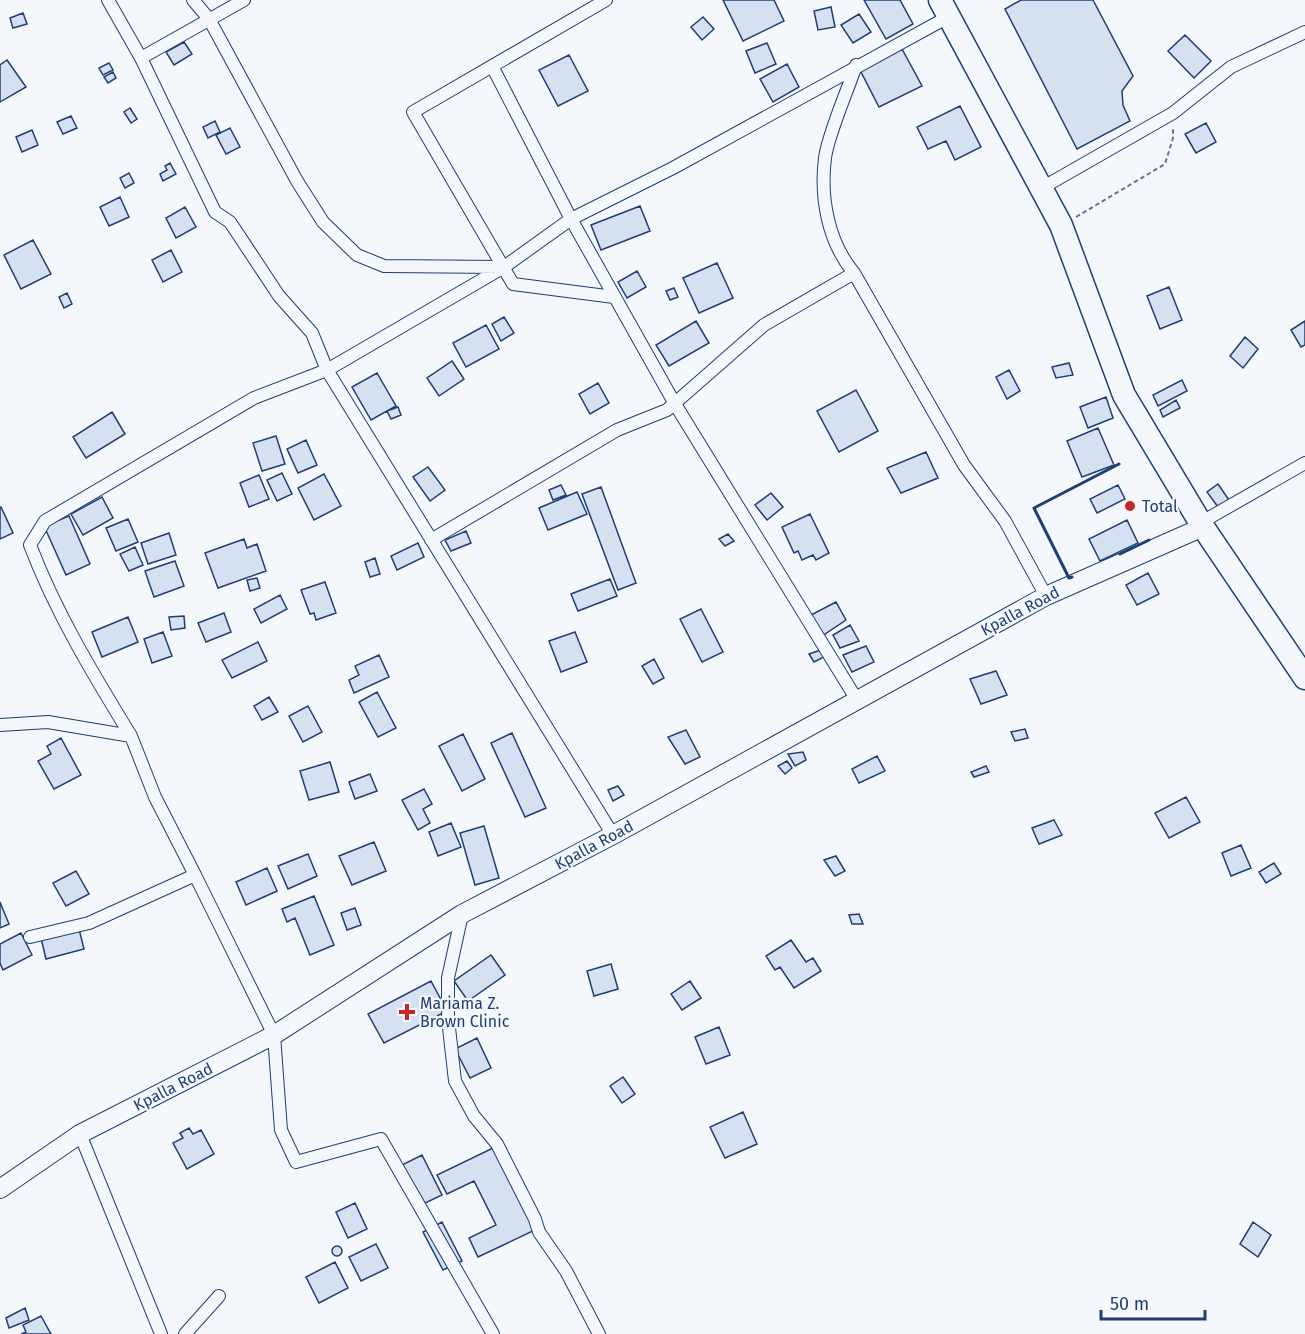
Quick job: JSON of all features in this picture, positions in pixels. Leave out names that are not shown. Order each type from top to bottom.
[{"type":"highway","points":[[944,9],[1061,225],[1124,395],[1201,525],[1305,678]]},
{"type":"street","points":[[108,0],[141,57],[215,212],[230,222],[279,296],[312,333],[327,370],[613,835]]},
{"type":"street","points":[[193,0],[209,19],[297,181],[323,222],[357,255],[384,266],[504,267]]},
{"type":"street","points":[[141,57],[244,0]]},
{"type":"street","points":[[606,0],[413,112],[513,284],[614,297]]},
{"type":"street","points":[[493,1334],[381,1139],[296,1162],[282,1130],[274,1035],[155,797],[131,736],[79,651],[47,588],[30,544],[45,521],[254,398],[327,370],[504,267],[571,219],[673,168],[856,65],[944,9]]},
{"type":"street","points":[[1040,189],[1173,113],[1231,67],[1305,32]]},
{"type":"street","points":[[856,65],[825,157],[824,207],[841,258],[854,273],[964,465],[1005,521],[1046,596]]},
{"type":"street","points":[[492,66],[571,219],[675,404],[857,700]]},
{"type":"street","points":[[431,540],[617,429],[667,410],[764,325],[854,273]]},
{"type":"street","points":[[1201,525],[1305,463]]},
{"type":"street","name":"Kpalla Road","points":[[0,1189],[80,1134],[274,1035],[462,914],[613,835],[1046,596],[1201,525]]},
{"type":"street","points":[[0,725],[48,722],[131,736]]},
{"type":"street","points":[[30,937],[89,923],[195,875]]},
{"type":"street","points":[[462,914],[448,978],[448,1019],[454,1081],[474,1116],[497,1144],[535,1219],[539,1232],[566,1271],[599,1334]]},
{"type":"street","points":[[80,1134],[161,1334]]},
{"type":"street","points":[[185,1334],[219,1296]]},
{"type":"path","points":[[1061,225],[1165,164],[1173,138],[1173,113]]},
{"type":"building","points":[[723,0],[774,0],[784,21],[743,41]]},
{"type":"building","points":[[864,0],[900,0],[913,24],[886,39]]},
{"type":"building","points":[[1021,0],[1093,0],[1133,76],[1122,91],[1123,105],[1130,121],[1077,149],[1005,9]]},
{"type":"building","points":[[831,7],[835,27],[818,30],[814,11]]},
{"type":"building","points":[[23,13],[27,24],[13,28],[10,18]]},
{"type":"building","points":[[859,14],[871,32],[853,43],[841,25]]},
{"type":"building","points":[[703,17],[714,29],[702,40],[691,27]]},
{"type":"building","points":[[1185,35],[1211,61],[1194,78],[1168,51]]},
{"type":"building","points":[[184,42],[192,54],[174,65],[166,52]]},
{"type":"building","points":[[767,43],[776,64],[755,73],[746,51]]},
{"type":"building","points":[[902,49],[922,86],[879,107],[860,70]]},
{"type":"building","points":[[569,55],[588,91],[558,106],[539,70]]},
{"type":"building","points":[[7,60],[26,87],[0,102],[0,65]]},
{"type":"building","points":[[109,63],[113,70],[103,75],[99,68]]},
{"type":"building","points":[[787,64],[799,87],[773,102],[760,79]]},
{"type":"building","points":[[113,72],[116,78],[108,83],[104,77]]},
{"type":"building","points":[[960,106],[981,147],[955,160],[946,141],[928,149],[917,127]]},
{"type":"building","points":[[130,108],[137,119],[131,123],[124,112]]},
{"type":"building","points":[[71,116],[77,128],[63,134],[57,122]]},
{"type":"building","points":[[215,121],[220,132],[208,138],[203,127]]},
{"type":"building","points":[[1206,123],[1216,142],[1196,153],[1185,134]]},
{"type":"building","points":[[230,128],[240,147],[226,154],[216,135]]},
{"type":"building","points":[[32,130],[38,145],[22,152],[16,137]]},
{"type":"building","points":[[170,163],[176,174],[163,181],[160,174],[167,170],[165,166]]},
{"type":"building","points":[[129,173],[134,183],[125,188],[120,178]]},
{"type":"building","points":[[120,197],[129,217],[109,226],[100,207]]},
{"type":"building","points":[[640,206],[650,231],[601,250],[591,225]]},
{"type":"building","points":[[185,207],[196,227],[176,238],[166,218]]},
{"type":"building","points":[[33,240],[51,274],[21,289],[4,255]]},
{"type":"building","points":[[171,250],[182,272],[163,282],[152,260]]},
{"type":"building","points":[[717,263],[733,298],[699,313],[683,278]]},
{"type":"building","points":[[637,271],[646,287],[627,298],[618,282]]},
{"type":"building","points":[[1169,287],[1182,320],[1160,329],[1147,296]]},
{"type":"building","points":[[674,288],[678,297],[670,300],[666,291]]},
{"type":"building","points":[[67,293],[72,304],[64,308],[59,297]]},
{"type":"building","points":[[504,317],[514,333],[501,341],[492,324]]},
{"type":"building","points":[[696,321],[709,343],[669,366],[656,345]]},
{"type":"building","points":[[1305,321],[1305,345],[1301,347],[1291,330]]},
{"type":"building","points":[[486,325],[499,349],[466,367],[453,343]]},
{"type":"building","points":[[1245,337],[1258,349],[1243,368],[1230,356]]},
{"type":"building","points":[[452,361],[464,379],[439,396],[427,378]]},
{"type":"building","points":[[1069,363],[1073,375],[1056,378],[1052,367]]},
{"type":"building","points":[[1009,370],[1020,391],[1007,399],[996,377]]},
{"type":"building","points":[[377,373],[396,406],[371,420],[352,387]]},
{"type":"building","points":[[1182,380],[1187,391],[1158,406],[1153,395]]},
{"type":"building","points":[[598,383],[609,403],[590,414],[579,394]]},
{"type":"building","points":[[856,390],[878,431],[839,452],[817,411]]},
{"type":"building","points":[[1106,397],[1113,418],[1088,428],[1080,407]]},
{"type":"building","points":[[1176,400],[1180,408],[1163,417],[1160,410]]},
{"type":"building","points":[[398,407],[401,415],[391,419],[387,411]]},
{"type":"building","points":[[112,412],[125,434],[86,458],[73,437]]},
{"type":"building","points":[[1098,428],[1114,465],[1082,477],[1067,441]]},
{"type":"building","points":[[276,436],[285,464],[262,471],[253,443]]},
{"type":"building","points":[[306,440],[317,465],[298,473],[287,449]]},
{"type":"building","points":[[926,452],[938,478],[901,493],[887,468]]},
{"type":"building","points":[[428,467],[445,490],[430,501],[413,477]]},
{"type":"building","points":[[282,473],[292,494],[277,501],[267,480]]},
{"type":"building","points":[[324,474],[341,506],[314,520],[298,488]]},
{"type":"building","points":[[259,475],[269,499],[249,507],[240,483]]},
{"type":"building","points":[[1218,484],[1229,500],[1218,507],[1207,492]]},
{"type":"building","points":[[561,485],[566,495],[553,500],[549,490]]},
{"type":"building","points":[[1118,485],[1125,499],[1097,513],[1090,499]]},
{"type":"building","points":[[601,487],[636,583],[618,590],[582,494]]},
{"type":"building","points":[[577,492],[587,514],[548,530],[539,508]]},
{"type":"building","points":[[771,493],[783,507],[767,520],[755,505]]},
{"type":"building","points":[[102,497],[113,518],[83,535],[71,514]]},
{"type":"building","points":[[0,508],[13,533],[0,539]]},
{"type":"building","points":[[810,514],[829,553],[816,560],[813,555],[802,560],[798,551],[794,553],[782,527]]},
{"type":"building","points":[[69,516],[90,564],[66,575],[44,526]]},
{"type":"building","points":[[128,519],[138,542],[116,551],[106,528]]},
{"type":"building","points":[[1127,520],[1138,543],[1100,561],[1089,539]]},
{"type":"building","points":[[466,531],[471,543],[451,551],[445,540]]},
{"type":"building","points":[[169,533],[176,555],[148,564],[141,543]]},
{"type":"building","points":[[728,534],[734,541],[725,546],[719,539]]},
{"type":"building","points":[[244,539],[247,548],[257,544],[266,571],[218,588],[205,553]]},
{"type":"building","points":[[418,543],[424,557],[397,570],[391,556]]},
{"type":"building","points":[[135,547],[143,565],[129,571],[120,554]]},
{"type":"building","points":[[375,558],[380,574],[370,577],[365,562]]},
{"type":"building","points":[[175,561],[184,586],[154,597],[145,571]]},
{"type":"building","points":[[1148,573],[1159,594],[1137,605],[1126,585]]},
{"type":"building","points":[[257,578],[260,588],[250,591],[247,580]]},
{"type":"building","points":[[610,579],[617,596],[578,611],[571,594]]},
{"type":"building","points":[[325,582],[336,613],[316,620],[314,613],[310,614],[301,590]]},
{"type":"building","points":[[280,595],[287,609],[261,623],[254,609]]},
{"type":"building","points":[[836,602],[846,620],[822,636],[809,616]]},
{"type":"building","points":[[701,609],[723,652],[702,662],[680,619]]},
{"type":"building","points":[[224,613],[231,632],[206,642],[198,623]]},
{"type":"building","points":[[184,616],[185,628],[171,630],[169,617]]},
{"type":"building","points":[[128,617],[138,642],[102,657],[92,632]]},
{"type":"building","points":[[850,625],[859,641],[840,648],[833,635]]},
{"type":"building","points":[[163,632],[172,656],[152,663],[144,639]]},
{"type":"building","points":[[575,632],[587,662],[561,672],[549,641]]},
{"type":"building","points":[[258,642],[267,661],[232,678],[222,660]]},
{"type":"building","points":[[866,646],[874,662],[852,672],[843,655]]},
{"type":"building","points":[[821,650],[824,657],[814,662],[809,654]]},
{"type":"building","points":[[379,655],[389,677],[354,693],[349,680],[359,675],[355,666]]},
{"type":"building","points":[[654,659],[664,678],[653,684],[642,666]]},
{"type":"building","points":[[996,671],[1007,695],[981,704],[970,679]]},
{"type":"building","points":[[377,692],[396,728],[378,737],[359,702]]},
{"type":"building","points":[[269,697],[278,712],[262,720],[254,706]]},
{"type":"building","points":[[308,706],[322,732],[303,742],[289,716]]},
{"type":"building","points":[[1025,729],[1028,738],[1015,741],[1011,732]]},
{"type":"building","points":[[686,730],[700,757],[685,764],[668,737]]},
{"type":"building","points":[[512,733],[546,808],[525,817],[491,743]]},
{"type":"building","points":[[463,734],[485,779],[462,791],[439,746]]},
{"type":"building","points":[[61,738],[81,775],[54,789],[38,761],[51,754],[47,746]]},
{"type":"building","points":[[803,752],[806,760],[795,766],[788,754]]},
{"type":"building","points":[[877,756],[885,771],[859,783],[852,769]]},
{"type":"building","points":[[787,761],[792,768],[785,774],[778,766]]},
{"type":"building","points":[[330,762],[339,792],[309,800],[300,771]]},
{"type":"building","points":[[986,766],[989,772],[974,777],[971,772]]},
{"type":"building","points":[[370,774],[377,791],[355,799],[349,782]]},
{"type":"building","points":[[618,786],[624,795],[613,801],[608,790]]},
{"type":"building","points":[[424,789],[432,804],[423,809],[430,823],[418,830],[402,800]]},
{"type":"building","points":[[1186,797],[1200,822],[1169,838],[1155,813]]},
{"type":"building","points":[[1054,820],[1062,835],[1039,844],[1032,828]]},
{"type":"building","points":[[451,823],[461,847],[438,856],[429,832]]},
{"type":"building","points":[[484,826],[499,878],[475,885],[460,833]]},
{"type":"building","points":[[374,842],[386,871],[352,885],[339,856]]},
{"type":"building","points":[[1241,845],[1251,868],[1231,876],[1222,853]]},
{"type":"building","points":[[308,854],[317,876],[288,889],[278,866]]},
{"type":"building","points":[[836,856],[845,871],[835,876],[824,860]]},
{"type":"building","points":[[1274,863],[1281,874],[1266,883],[1259,872]]},
{"type":"building","points":[[267,868],[277,891],[246,905],[236,882]]},
{"type":"building","points":[[76,871],[89,894],[66,906],[53,883]]},
{"type":"building","points":[[314,896],[334,945],[310,955],[295,918],[287,922],[282,909]]},
{"type":"building","points":[[0,902],[9,924],[0,928]]},
{"type":"building","points":[[355,908],[361,925],[347,930],[341,913]]},
{"type":"building","points":[[859,914],[863,924],[852,924],[849,915]]},
{"type":"building","points":[[79,929],[84,949],[46,959],[41,938]]},
{"type":"building","points":[[21,933],[32,955],[3,970],[0,963],[0,944]]},
{"type":"building","points":[[791,940],[806,962],[813,958],[821,971],[794,988],[780,967],[775,970],[766,956]]},
{"type":"building","points":[[491,955],[505,975],[468,1001],[454,981]]},
{"type":"building","points":[[611,964],[618,989],[594,996],[587,971]]},
{"type":"building","name":"Mariama Z. Brown Clinic","points":[[431,981],[447,1011],[384,1043],[368,1014]]},
{"type":"building","points":[[690,981],[701,998],[682,1010],[671,994]]},
{"type":"building","points":[[719,1027],[730,1055],[706,1064],[695,1037]]},
{"type":"building","points":[[477,1038],[491,1068],[470,1078],[455,1049]]},
{"type":"building","points":[[623,1077],[635,1094],[622,1103],[610,1086]]},
{"type":"building","points":[[743,1112],[757,1144],[725,1158],[710,1127]]},
{"type":"building","points":[[189,1128],[193,1134],[201,1130],[214,1154],[187,1169],[173,1143],[183,1138],[180,1133]]},
{"type":"building","points":[[495,1147],[535,1230],[478,1257],[469,1238],[496,1225],[474,1181],[447,1194],[437,1175]]},
{"type":"building","points":[[422,1155],[442,1195],[419,1206],[400,1166]]},
{"type":"building","points":[[355,1203],[367,1229],[348,1238],[336,1212]]},
{"type":"building","points":[[442,1222],[462,1261],[443,1270],[423,1232]]},
{"type":"building","points":[[1253,1222],[1271,1235],[1258,1257],[1240,1244]]},
{"type":"building","points":[[376,1244],[388,1268],[361,1281],[349,1257]]},
{"type":"building","points":[[337,1246],[342,1251],[337,1256],[332,1251]]},
{"type":"building","points":[[335,1262],[348,1288],[319,1303],[306,1277]]},
{"type":"building","points":[[25,1308],[29,1320],[9,1328],[6,1318]]},
{"type":"building","points":[[41,1316],[51,1334],[21,1334],[26,1332],[23,1325]]},
{"type":"wall","points":[[1072,577],[1069,578],[1034,508],[1119,464]]},
{"type":"wall","points":[[1120,554],[1149,540]]},
{"type":"place","name":"Total","points":[[1130,506]]},
{"type":"place","name":"Mariama Z. Brown Clinic","points":[[407,1012]]}]
